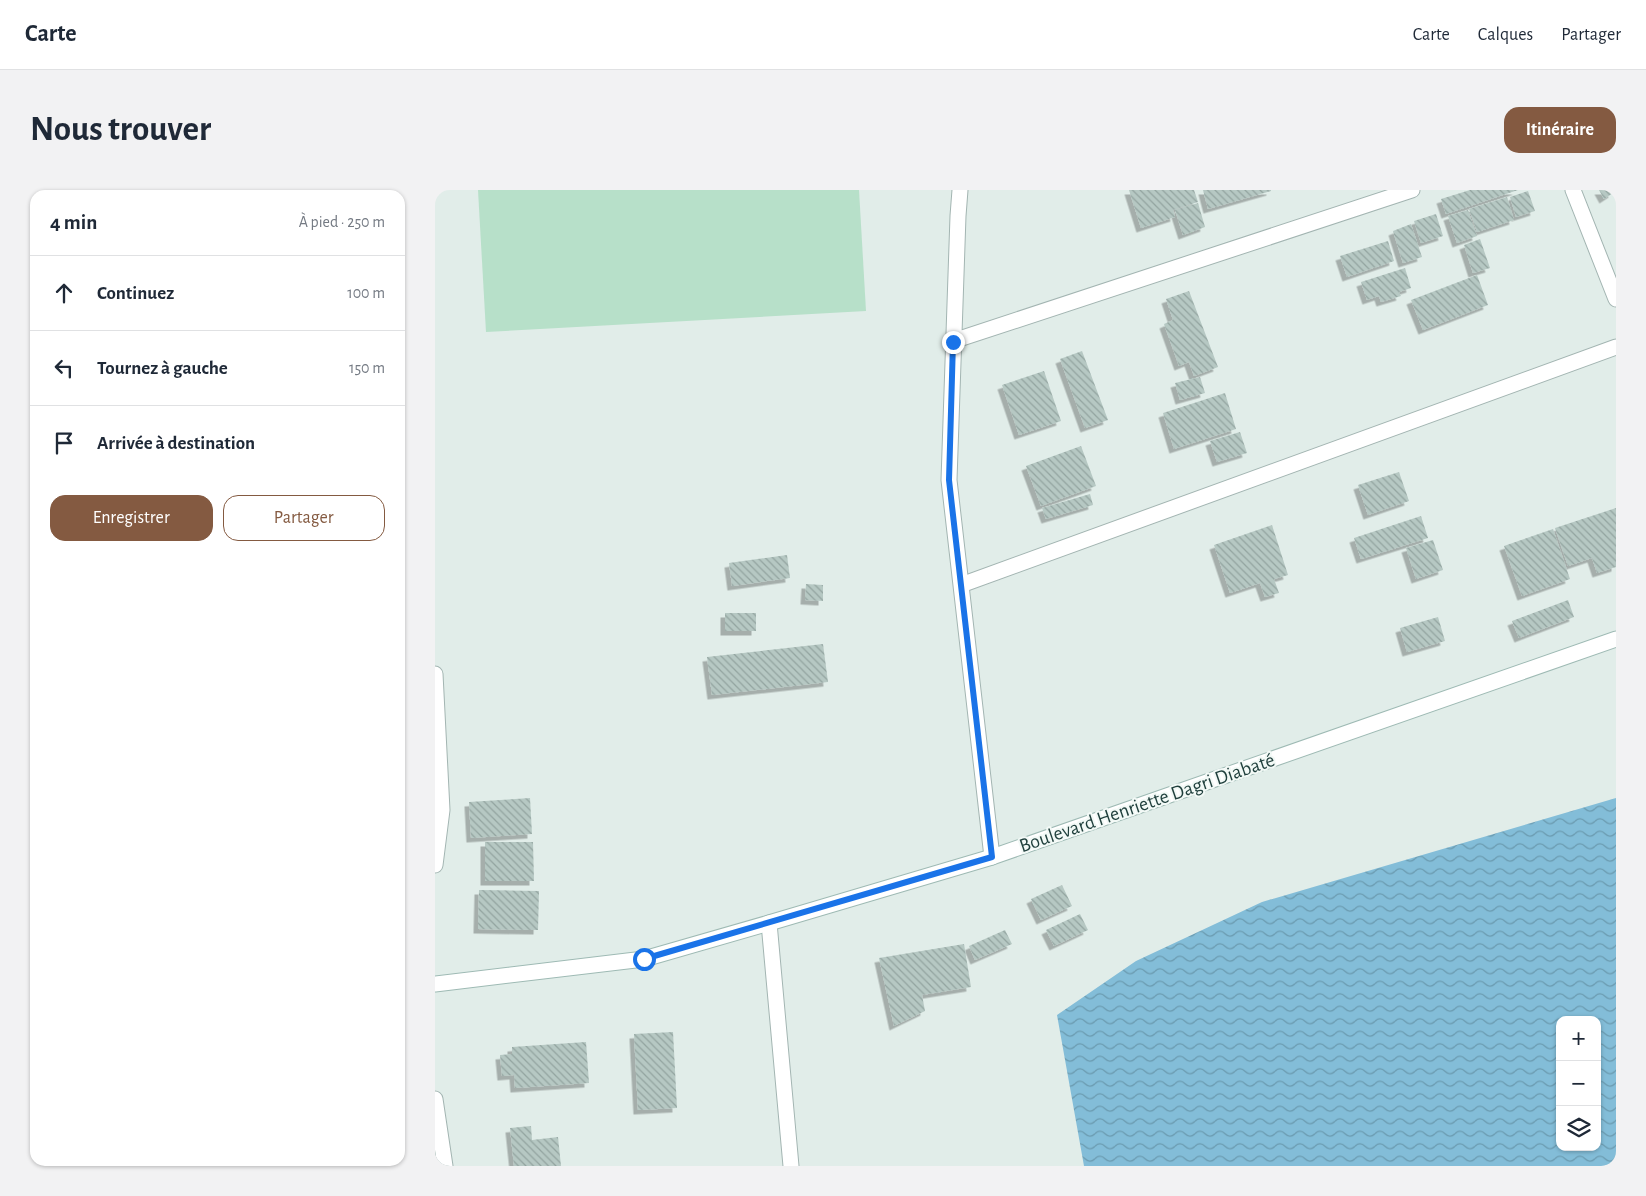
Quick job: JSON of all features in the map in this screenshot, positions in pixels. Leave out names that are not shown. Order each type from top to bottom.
[{"type":"street","points":[[960,190],[949,480],[992,857]]},
{"type":"street","points":[[953,342],[1412,190]]},
{"type":"street","points":[[1573,190],[1616,299]]},
{"type":"street","points":[[961,585],[1616,347]]},
{"type":"street","name":"Boulevard Henriette Dagri Diabaté","points":[[435,984],[644,959],[769,923],[992,857],[1616,639]]},
{"type":"street","points":[[435,674],[442,810],[435,865]]},
{"type":"street","points":[[769,923],[791,1166]]},
{"type":"street","points":[[435,1099],[445,1166]]},
{"type":"green space","points":[[478,190],[859,190],[866,311],[486,332]]},
{"type":"water","points":[[1616,798],[1616,1166],[1084,1166],[1057,1015],[1136,961],[1262,902]]},
{"type":"building","points":[[1129,190],[1194,190],[1198,202],[1173,210],[1175,217],[1141,228]]},
{"type":"building","points":[[1203,190],[1271,190],[1271,191],[1208,209]]},
{"type":"building","points":[[1470,190],[1518,190],[1446,214],[1441,199]]},
{"type":"building","points":[[1599,190],[1612,190],[1613,193],[1604,199]]},
{"type":"building","points":[[1528,191],[1535,211],[1516,217],[1510,197]]},
{"type":"building","points":[[1507,197],[1514,220],[1477,232],[1469,209]]},
{"type":"building","points":[[1198,203],[1205,227],[1183,235],[1175,210]]},
{"type":"building","points":[[1468,210],[1477,236],[1457,243],[1448,216]]},
{"type":"building","points":[[1436,214],[1443,236],[1421,243],[1414,221]]},
{"type":"building","points":[[1411,224],[1422,257],[1403,263],[1393,231]]},
{"type":"building","points":[[1480,239],[1490,268],[1473,273],[1464,245]]},
{"type":"building","points":[[1388,241],[1394,261],[1347,277],[1340,256]]},
{"type":"building","points":[[1405,268],[1411,288],[1399,292],[1401,296],[1381,302],[1379,296],[1367,300],[1361,282]]},
{"type":"building","points":[[1477,275],[1488,305],[1423,330],[1411,300]]},
{"type":"building","points":[[1189,291],[1218,367],[1194,376],[1189,362],[1179,366],[1164,324],[1173,320],[1166,299]]},
{"type":"building","points":[[1082,351],[1108,420],[1085,428],[1060,359]]},
{"type":"building","points":[[1044,371],[1061,421],[1019,435],[1002,385]]},
{"type":"building","points":[[1200,377],[1205,393],[1180,400],[1175,383]]},
{"type":"building","points":[[1225,393],[1236,429],[1174,449],[1163,413]]},
{"type":"building","points":[[1240,432],[1247,453],[1217,462],[1210,441]]},
{"type":"building","points":[[1081,446],[1096,486],[1041,506],[1026,466]]},
{"type":"building","points":[[1399,472],[1409,501],[1368,515],[1358,485]]},
{"type":"building","points":[[1090,494],[1093,505],[1046,519],[1042,508]]},
{"type":"building","points":[[1616,508],[1616,567],[1597,573],[1592,558],[1568,566],[1555,528]]},
{"type":"building","points":[[1421,516],[1428,538],[1361,559],[1354,538]]},
{"type":"building","points":[[1272,525],[1288,575],[1274,579],[1279,593],[1265,597],[1260,583],[1230,593],[1214,545]]},
{"type":"building","points":[[1553,529],[1570,579],[1522,596],[1504,546]]},
{"type":"building","points":[[1433,540],[1443,570],[1416,579],[1406,548]]},
{"type":"building","points":[[787,555],[790,578],[732,586],[729,563]]},
{"type":"building","points":[[806,584],[823,585],[823,601],[805,600]]},
{"type":"building","points":[[1568,600],[1574,617],[1519,638],[1512,621]]},
{"type":"building","points":[[725,613],[756,613],[756,631],[725,631]]},
{"type":"building","points":[[1438,617],[1445,641],[1407,652],[1400,628]]},
{"type":"building","points":[[823,644],[828,682],[712,695],[707,657]]},
{"type":"building","points":[[530,798],[532,834],[471,838],[469,802]]},
{"type":"building","points":[[485,842],[533,842],[534,881],[485,881]]},
{"type":"building","points":[[1062,885],[1072,906],[1041,920],[1031,899]]},
{"type":"building","points":[[479,890],[539,891],[538,930],[478,929]]},
{"type":"building","points":[[1080,914],[1088,930],[1054,946],[1046,930]]},
{"type":"building","points":[[1005,930],[1012,944],[975,960],[969,946]]},
{"type":"building","points":[[964,944],[971,987],[922,995],[925,1011],[894,1026],[879,958]]},
{"type":"building","points":[[673,1032],[677,1108],[638,1110],[634,1034]]},
{"type":"building","points":[[586,1042],[589,1083],[515,1088],[514,1075],[502,1076],[500,1055],[512,1054],[512,1047]]},
{"type":"building","points":[[531,1126],[532,1140],[558,1137],[561,1166],[514,1166],[510,1128]]},
{"type":"route","points":[[644,959],[992,857],[949,480],[953,342]]}]
